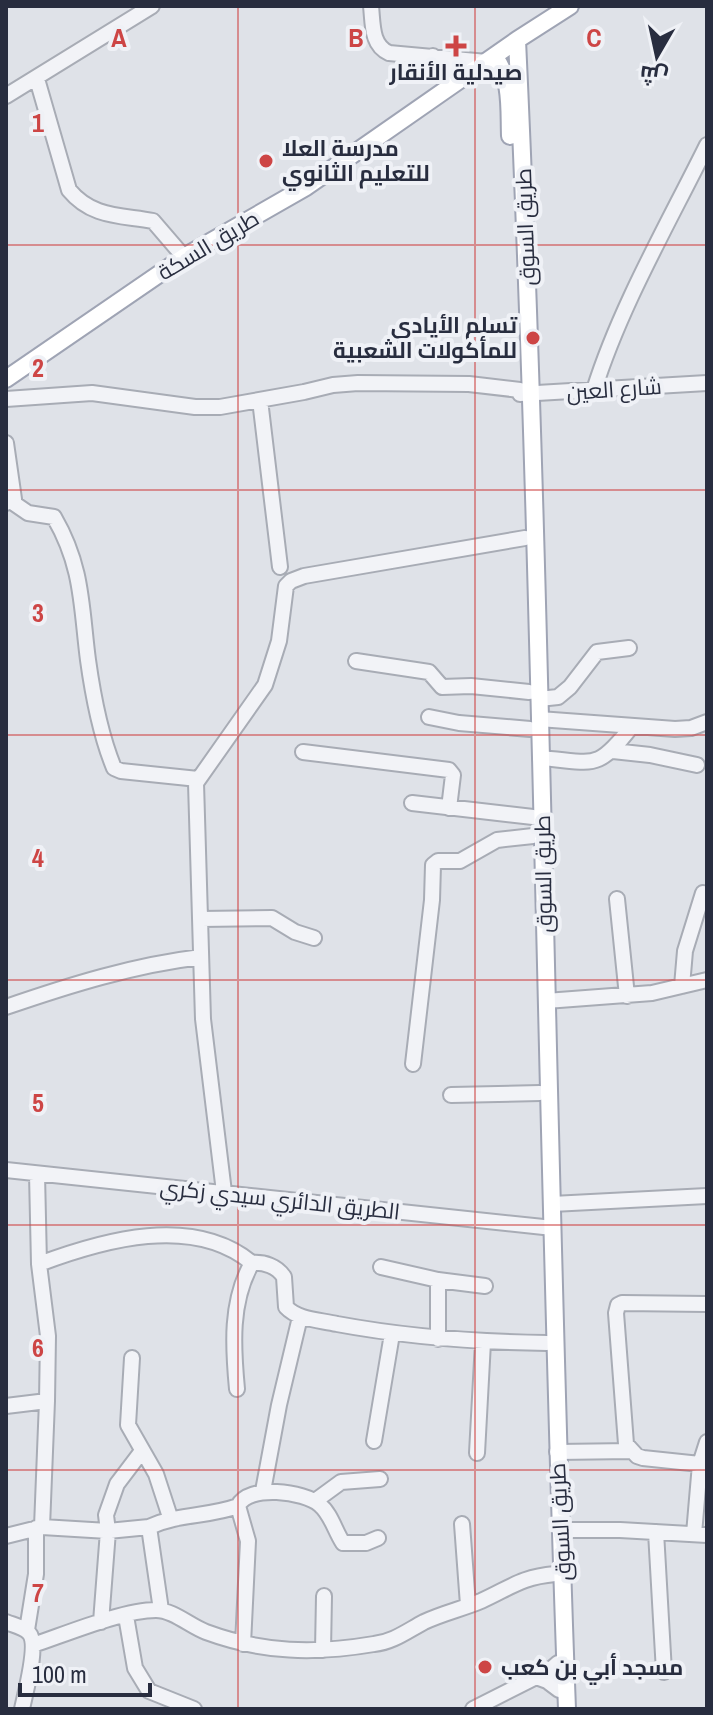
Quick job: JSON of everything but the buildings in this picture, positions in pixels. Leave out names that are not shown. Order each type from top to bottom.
[{"type":"main road","name":"طريق السكة","points":[[6,379],[184,257],[306,187],[570,6]]},
{"type":"main road","name":"طريق السوق","points":[[517,40],[534,696],[533,836],[540,1093],[549,1228],[567,1709]]},
{"type":"main road","name":"طريق السوق","points":[[491,59],[509,84],[524,392],[525,538],[534,696]]},
{"type":"main road","name":"طريق السوق","points":[[534,724],[540,758],[552,1204],[547,1343],[548,1452],[559,1709]]},
{"type":"street","points":[[6,96],[152,6]]},
{"type":"street","points":[[371,6],[375,41],[381,50],[491,59]]},
{"type":"street","points":[[433,56],[459,81]]},
{"type":"street","points":[[37,79],[69,190],[76,198],[105,215],[153,221],[184,257]]},
{"type":"street","points":[[594,390],[600,369],[637,287],[707,145]]},
{"type":"street","name":"شارع العين","points":[[6,399],[92,393],[195,407],[220,407],[358,383],[469,384],[524,392],[707,383]]},
{"type":"street","points":[[260,400],[280,567]]},
{"type":"street","points":[[6,443],[9,503],[28,513],[54,517],[79,576],[96,703],[114,768],[198,779]]},
{"type":"street","points":[[224,1192],[203,1019],[198,779],[265,685],[279,641],[284,594],[291,581],[525,538]]},
{"type":"street","points":[[356,661],[429,672],[442,687],[471,686],[558,697],[570,687],[597,652],[629,648]]},
{"type":"street","points":[[429,717],[459,723],[691,728],[707,722]]},
{"type":"street","points":[[540,758],[594,762],[613,751],[632,726]]},
{"type":"street","points":[[613,751],[697,765]]},
{"type":"street","points":[[303,752],[449,770],[453,775],[449,808]]},
{"type":"street","points":[[412,803],[533,817]]},
{"type":"street","points":[[413,1064],[432,900],[433,865],[438,861],[460,861],[497,840],[533,836]]},
{"type":"street","points":[[682,986],[685,951],[703,893]]},
{"type":"street","points":[[617,899],[627,996]]},
{"type":"street","points":[[201,919],[272,918],[295,932],[314,938]]},
{"type":"street","points":[[6,1007],[87,980],[144,966],[201,957]]},
{"type":"street","points":[[546,1001],[627,996],[707,980]]},
{"type":"street","points":[[451,1095],[540,1093]]},
{"type":"street","name":"الطريق الدائري سيدي زكري","points":[[6,1170],[549,1228]]},
{"type":"street","points":[[22,1709],[36,1574],[47,1401],[48,1336],[39,1264],[37,1174]]},
{"type":"street","points":[[552,1204],[707,1196]]},
{"type":"street","points":[[39,1264],[117,1241],[182,1236],[201,1239],[240,1253],[252,1263],[261,1262],[281,1272],[286,1307],[300,1317],[438,1339],[547,1343]]},
{"type":"street","points":[[237,1389],[233,1347],[236,1312],[239,1292],[252,1263]]},
{"type":"street","points":[[381,1267],[438,1280],[485,1286]]},
{"type":"street","points":[[438,1280],[438,1339]]},
{"type":"street","points":[[631,1451],[623,1434],[618,1305],[632,1302],[707,1304]]},
{"type":"street","points":[[263,1491],[300,1317]]},
{"type":"street","points":[[374,1441],[392,1334]]},
{"type":"street","points":[[477,1453],[483,1342]]},
{"type":"street","points":[[132,1358],[128,1425],[156,1474],[170,1517]]},
{"type":"street","points":[[6,1406],[47,1401]]},
{"type":"street","points":[[561,1530],[700,1535],[700,1464],[707,1442]]},
{"type":"street","points":[[101,1622],[108,1531],[106,1515],[117,1484],[142,1451]]},
{"type":"street","points":[[557,1452],[631,1451],[643,1458],[700,1464]]},
{"type":"street","points":[[315,1501],[341,1482],[380,1479]]},
{"type":"street","points":[[243,1644],[248,1541],[238,1506],[241,1499],[263,1491],[315,1501],[323,1507],[343,1543],[366,1543],[378,1538]]},
{"type":"street","points":[[6,1536],[39,1528],[108,1531],[149,1527],[170,1517],[238,1506]]},
{"type":"street","points":[[462,1524],[468,1605]]},
{"type":"street","points":[[149,1527],[161,1610]]},
{"type":"street","points":[[656,1532],[664,1672]]},
{"type":"street","points":[[6,1622],[30,1638],[135,1612],[161,1610],[205,1631],[243,1644],[292,1652],[323,1650],[389,1642],[440,1614],[468,1605],[520,1580],[555,1574]]},
{"type":"street","points":[[323,1650],[324,1596]]},
{"type":"street","points":[[126,1616],[135,1668],[149,1691],[194,1709]]},
{"type":"street","points":[[473,1709],[558,1663]]},
{"type":"street","points":[[536,1677],[559,1690]]},
{"type":"place","name":"صيدلية الأنقار","points":[[456,46]]},
{"type":"place","name":"مدرسة العلا للتعليم الثانوي","points":[[266,161]]},
{"type":"place","name":"تسلم الأيادي للمأكولات الشعبية","points":[[533,338]]},
{"type":"place","name":"مسجد أبي بن كعب","points":[[485,1667]]}]
